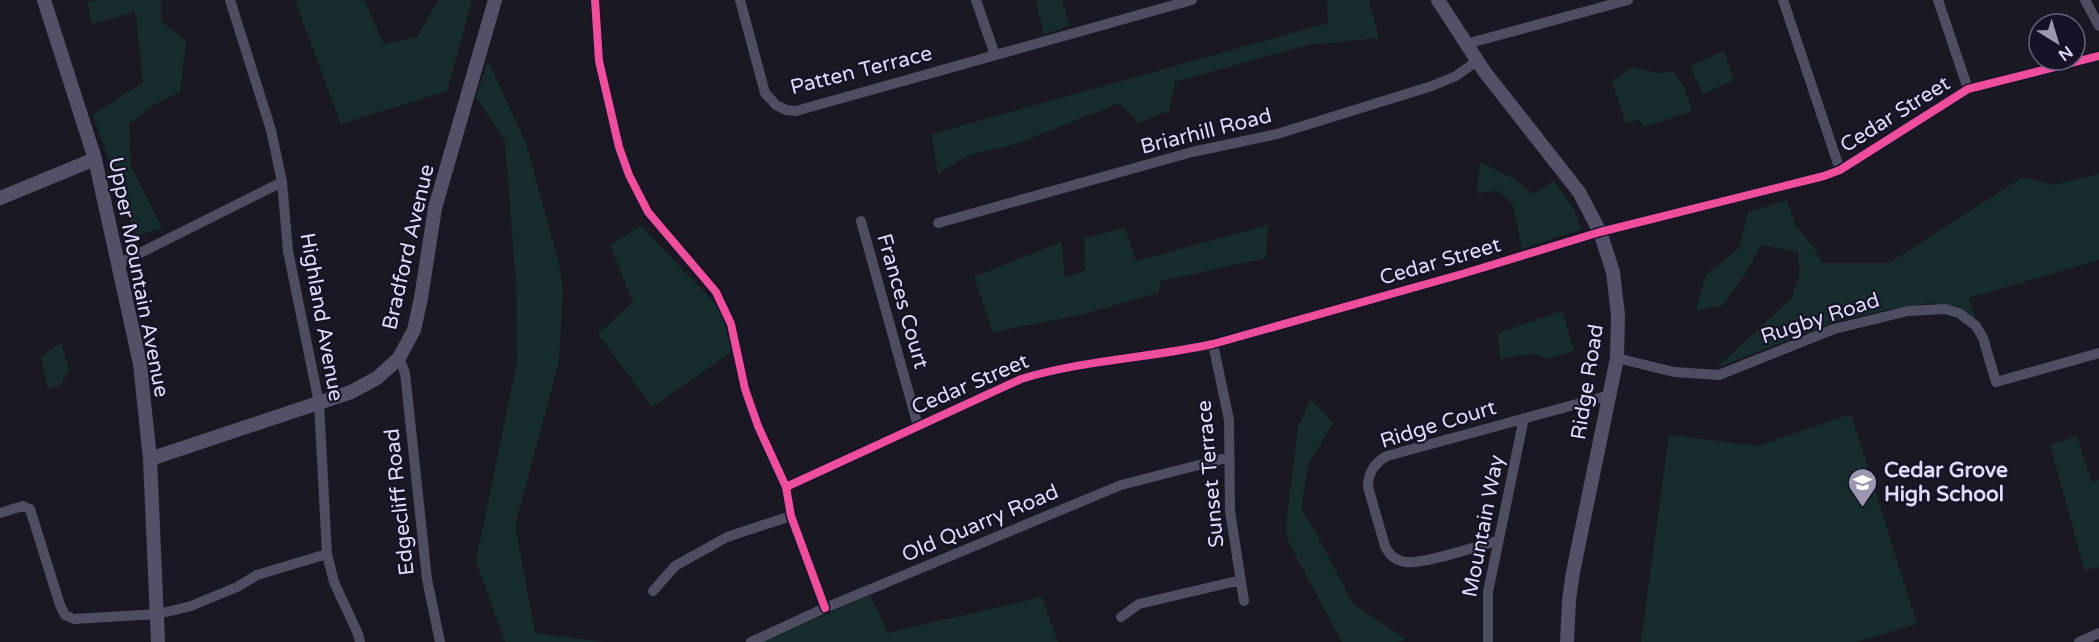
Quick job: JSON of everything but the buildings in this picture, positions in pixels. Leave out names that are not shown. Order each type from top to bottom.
[{"type":"street","name":"Upper Mountain Avenue","points":[[44,0],[95,159],[140,364],[150,459],[158,642]]},
{"type":"street","name":"Highland Avenue","points":[[230,0],[272,130],[282,182],[288,251],[319,404],[327,554],[334,582],[360,642]]},
{"type":"street","name":"Bradford Avenue","points":[[150,459],[319,404],[366,385],[399,358],[414,330],[435,208],[495,0]]},
{"type":"street","points":[[595,0],[599,61],[619,147],[629,175],[648,212],[717,292],[731,324],[745,389],[758,426],[786,487],[791,516],[825,608]]},
{"type":"street","name":"Patten Terrace","points":[[740,0],[765,93],[772,102],[786,110],[796,111],[995,55]]},
{"type":"street","points":[[976,0],[995,55],[1192,0]]},
{"type":"street","name":"Ridge Road","points":[[1438,0],[1477,61],[1570,179],[1587,205],[1600,232],[1616,286],[1619,328],[1617,358],[1573,572],[1567,642]]},
{"type":"street","points":[[1466,44],[1628,0]]},
{"type":"street","points":[[1783,0],[1840,170]]},
{"type":"street","points":[[1938,0],[1968,89]]},
{"type":"street","points":[[2085,0],[2099,26]]},
{"type":"street","name":"Cedar Street","points":[[786,487],[1000,387],[1035,375],[1062,368],[1177,352],[1213,344],[1462,274],[1600,232],[1824,176],[1840,170],[1968,89],[2099,56]]},
{"type":"street","name":"Briarhill Road","points":[[938,223],[1192,152],[1277,134],[1432,86],[1456,76],[1477,61]]},
{"type":"street","points":[[0,198],[95,159]]},
{"type":"street","points":[[118,264],[282,182]]},
{"type":"street","name":"Frances Court","points":[[861,221],[918,426]]},
{"type":"street","name":"Rugby Road","points":[[1617,358],[1674,372],[1719,375],[1834,329],[1894,314],[1934,309],[1959,313],[1976,326],[1983,338],[1996,382],[2099,353]]},
{"type":"street","name":"Sunset Terrace","points":[[1213,344],[1229,420],[1230,511],[1244,602]]},
{"type":"street","name":"Edgecliff Road","points":[[399,358],[405,373],[427,579],[440,642]]},
{"type":"street","name":"Ridge Court","points":[[1497,541],[1413,563],[1398,560],[1385,546],[1368,487],[1369,477],[1375,465],[1387,456],[1610,395]]},
{"type":"street","name":"Mountain Way","points":[[1488,642],[1488,592],[1524,418]]},
{"type":"street","name":"Old Quarry Road","points":[[751,642],[825,608],[1120,485],[1230,457]]},
{"type":"street","points":[[0,513],[23,506],[30,509],[60,605],[65,615],[74,619],[158,614],[191,606],[237,587],[257,575],[327,554]]},
{"type":"street","points":[[653,591],[675,566],[727,537],[791,516]]},
{"type":"street","points":[[1121,618],[1139,604],[1240,580]]},
{"type":"street","points":[[2079,642],[2099,633]]},
{"type":"green space","points":[[95,0],[161,0],[161,21],[186,41],[180,92],[152,106],[129,124],[131,166],[162,228],[136,236],[93,115],[143,82],[136,17],[134,12],[92,24],[87,3]]},
{"type":"green space","points":[[295,0],[364,0],[384,44],[417,37],[438,0],[472,0],[447,91],[341,124]]},
{"type":"green space","points":[[1036,0],[1062,0],[1069,25],[1044,35]]},
{"type":"green space","points":[[1327,0],[1369,0],[1379,38],[1307,45],[1175,82],[1169,111],[1138,123],[1120,103],[1016,144],[966,156],[938,174],[932,134],[1328,23]]},
{"type":"green space","points":[[1724,51],[1734,80],[1703,94],[1690,66]]},
{"type":"green space","points":[[488,61],[526,143],[559,264],[563,288],[559,362],[515,525],[535,633],[604,642],[505,642],[476,561],[517,362],[516,283],[505,141],[476,97]]},
{"type":"green space","points":[[1633,67],[1657,73],[1674,72],[1684,87],[1692,111],[1644,127],[1639,120],[1626,123],[1612,81]]},
{"type":"green space","points":[[1480,162],[1515,179],[1533,194],[1554,181],[1573,208],[1582,229],[1522,249],[1513,205],[1498,190],[1477,194]]},
{"type":"green space","points":[[2099,174],[2099,260],[1969,298],[1975,319],[1959,306],[1929,303],[1890,309],[1835,322],[1716,368],[1791,299],[1800,273],[1798,252],[1761,245],[1744,276],[1722,306],[1696,310],[1706,275],[1739,248],[1748,212],[1787,200],[1795,224],[1814,248],[1822,263],[1889,263],[2023,177],[2053,185]]},
{"type":"green space","points":[[1268,225],[1266,258],[1161,281],[1158,293],[1080,315],[993,332],[974,277],[1061,242],[1065,278],[1085,270],[1084,238],[1125,228],[1136,261]]},
{"type":"green space","points":[[641,226],[720,308],[733,351],[652,407],[598,334],[633,302],[610,245]]},
{"type":"green space","points":[[1562,311],[1574,351],[1547,359],[1535,353],[1500,359],[1498,333]]},
{"type":"green space","points":[[61,342],[69,370],[60,386],[48,388],[41,357]]},
{"type":"green space","points":[[1311,399],[1333,423],[1308,465],[1301,510],[1315,531],[1353,604],[1405,639],[1399,642],[1342,642],[1287,539],[1287,516],[1298,427]]},
{"type":"green space","points":[[1851,414],[1917,624],[1856,642],[1641,642],[1669,435],[1758,446]]},
{"type":"green space","points":[[2077,436],[2092,483],[2099,480],[2099,567],[2085,571],[2050,445]]},
{"type":"green space","points":[[870,595],[888,633],[1042,597],[1058,642],[763,642]]},
{"type":"cycle path","points":[[595,0],[599,61],[619,147],[629,175],[648,212],[716,292],[731,324],[745,389],[758,426],[786,487],[791,516],[825,608]]},
{"type":"cycle path","points":[[786,487],[1021,379],[1068,367],[1213,344],[1462,274],[1600,232],[1824,176],[1840,170],[1968,89],[2099,56]]},
{"type":"place","name":"Cedar Grove High School","points":[[1863,508]]}]
